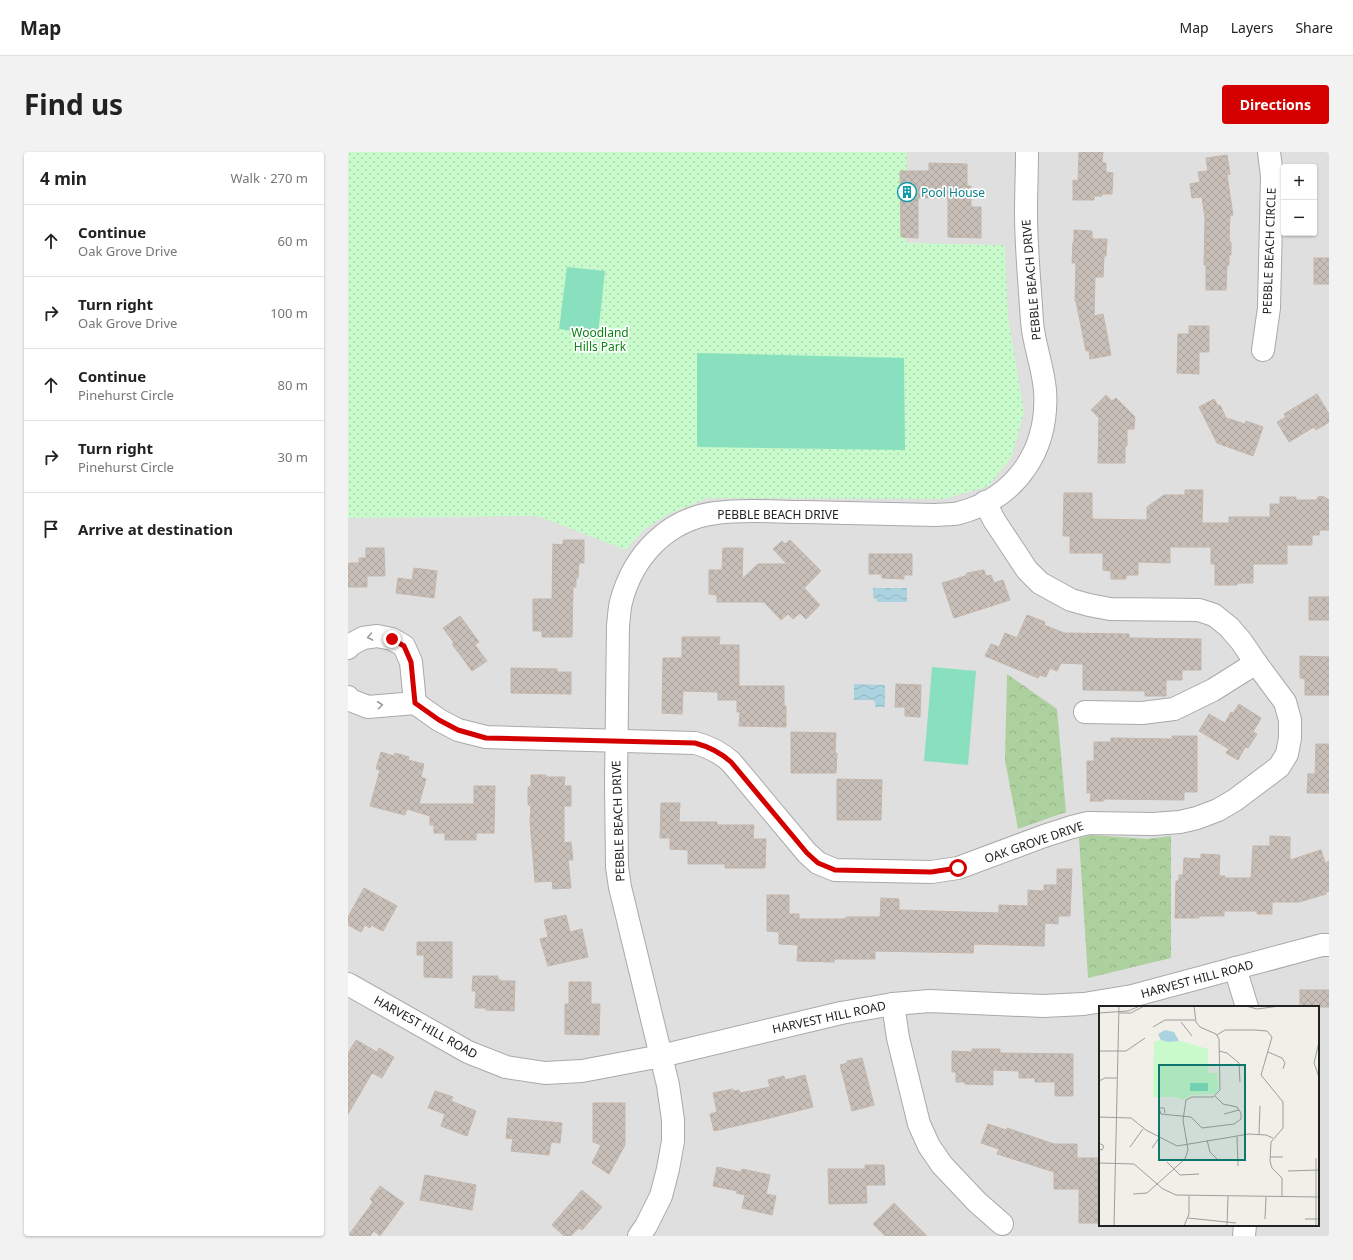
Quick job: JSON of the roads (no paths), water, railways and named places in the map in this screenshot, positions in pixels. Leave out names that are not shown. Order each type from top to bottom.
[{"type":"street","name":"PEBBLE BEACH DRIVE","points":[[639,1236],[646,1226],[661,1196],[673,1141],[673,1120],[668,1085],[619,881],[617,867],[616,741],[618,626],[622,597],[634,568],[647,549],[661,536],[696,517],[716,513],[747,511],[935,515],[958,513],[985,502],[1014,482],[1033,456],[1040,439],[1045,410],[1045,389],[1032,324],[1026,214],[1027,152]]},
{"type":"street","name":"PEBBLE BEACH CIRCLE","points":[[1263,350],[1269,308],[1272,176],[1269,152]]},
{"type":"street","name":"OAK GROVE DRIVE","points":[[415,703],[439,720],[458,730],[486,738],[695,743],[710,747],[721,753],[731,762],[807,853],[818,863],[835,870],[931,872],[958,868],[1072,827],[1088,823],[1153,824],[1180,822],[1197,818],[1218,810],[1236,800],[1279,767],[1287,754],[1290,738],[1290,720],[1285,702],[1241,641],[1229,627],[1214,616],[1199,610],[1110,609],[1089,606],[1071,600],[1040,583],[1027,570],[994,520],[985,502]]},
{"type":"street","points":[[348,648],[350,645],[363,638],[377,636],[392,639],[404,646],[411,662],[415,703],[368,707],[350,700],[348,697]]},
{"type":"street","points":[[1085,712],[1142,713],[1174,709],[1213,690],[1256,663]]},
{"type":"street","name":"HARVEST HILL ROAD","points":[[348,984],[468,1052],[506,1067],[546,1073],[582,1071],[661,1056],[840,1013],[893,1004],[930,1001],[1043,1006],[1084,1004],[1132,996],[1329,945]]},
{"type":"street","points":[[1236,968],[1247,1006]]},
{"type":"street","points":[[893,1004],[898,1038],[919,1124],[929,1146],[942,1165],[977,1202],[1002,1224]]},
{"type":"street","points":[[1244,1236],[1245,1226]]},
{"type":"water","points":[[873,588],[907,588],[907,602],[877,602],[877,599],[873,598]]},
{"type":"water","points":[[854,684],[885,685],[885,707],[875,707],[873,700],[854,700]]},
{"type":"place","name":"Pool House","points":[[907,192]]},
{"type":"park label","name":"Woodland Hills Park","points":[[600,339]]}]
